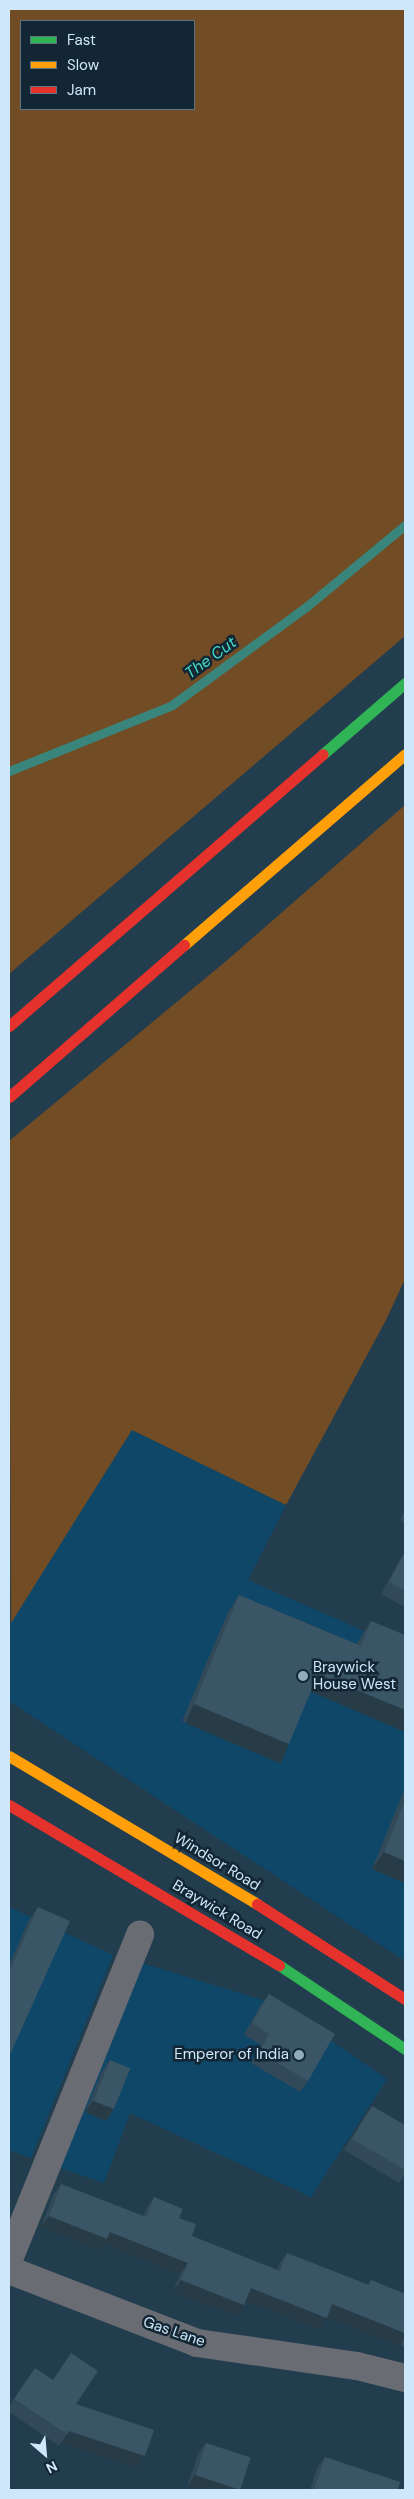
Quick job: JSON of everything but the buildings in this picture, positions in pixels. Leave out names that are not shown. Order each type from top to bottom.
[{"type":"main road","points":[[9,1026],[405,683]]},
{"type":"main road","points":[[9,1097],[405,754]]},
{"type":"main road","name":"Windsor Road","points":[[9,1756],[229,1886],[405,1999]]},
{"type":"main road","name":"Braywick Road","points":[[9,1805],[268,1958],[405,2049]]},
{"type":"street","points":[[9,2259],[140,1934]]},
{"type":"street","name":"Gas Lane","points":[[9,2270],[197,2343],[357,2366],[405,2378]]},
{"type":"shaded area","points":[[9,9],[405,9],[405,636],[9,974]]},
{"type":"shaded area","points":[[405,805],[405,1279],[386,1320],[286,1505],[132,1430],[11,1623],[9,1141],[225,962]]},
{"type":"shaded area","points":[[132,1430],[286,1505],[248,1580],[405,1649],[405,1961],[9,1701],[9,1625]]},
{"type":"shaded area","points":[[9,1907],[113,1955],[31,2158],[9,2150]]},
{"type":"shaded area","points":[[135,1961],[279,2005],[387,2079],[311,2197],[130,2113],[104,2183],[52,2165]]},
{"type":"waterway","name":"The Cut","points":[[9,771],[172,705],[306,607],[405,525]]},
{"type":"traffic: fast","points":[[323,754],[405,683]]},
{"type":"traffic: fast","points":[[279,1965],[405,2049]]},
{"type":"traffic: slow","points":[[184,945],[405,754]]},
{"type":"traffic: slow","points":[[9,1756],[257,1904]]},
{"type":"traffic: jam","points":[[9,1026],[323,754]]},
{"type":"traffic: jam","points":[[9,1097],[184,945]]},
{"type":"traffic: jam","points":[[9,1805],[279,1965]]},
{"type":"traffic: jam","points":[[257,1904],[405,1999]]},
{"type":"place","name":"Braywick House West","points":[[303,1676]]},
{"type":"place","name":"Emperor of India","points":[[299,2055]]}]
